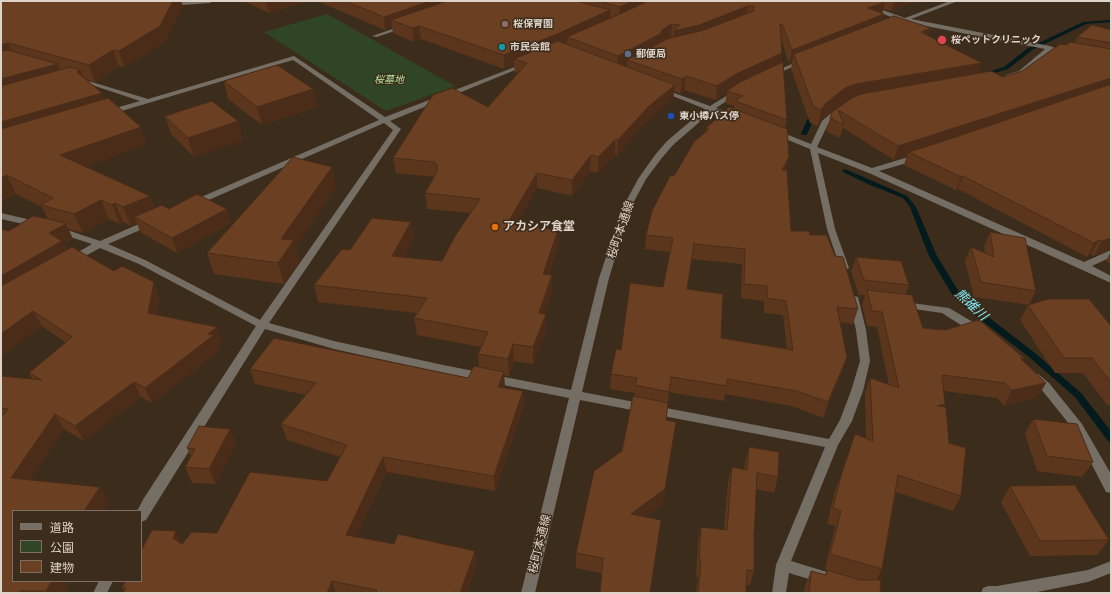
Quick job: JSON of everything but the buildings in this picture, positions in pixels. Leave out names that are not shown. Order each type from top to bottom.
[{"type":"street","points":[[161,5],[210,1]]},
{"type":"street","points":[[852,1],[905,20],[1057,50]]},
{"type":"street","points":[[884,28],[955,1]]},
{"type":"street","points":[[375,36],[412,24]]},
{"type":"street","points":[[1003,77],[1024,70],[1050,48]]},
{"type":"street","points":[[763,78],[812,57]]},
{"type":"street","points":[[104,115],[294,58],[385,120],[397,130],[262,325],[142,514]]},
{"type":"street","points":[[188,206],[385,120],[536,60]]},
{"type":"street","points":[[74,80],[147,101]]},
{"type":"street","name":"桜町本通線","points":[[528,593],[604,278],[626,209],[642,179],[658,157],[688,127],[710,109],[746,86]]},
{"type":"street","points":[[653,87],[739,120]]},
{"type":"street","points":[[845,107],[825,123],[813,147],[831,229],[847,278]]},
{"type":"street","points":[[769,131],[872,171],[1084,266],[1111,280]]},
{"type":"street","points":[[872,171],[928,154]]},
{"type":"street","points":[[1,216],[47,227],[100,244],[177,280],[262,325],[334,346],[576,396],[832,444]]},
{"type":"street","points":[[62,265],[100,244],[159,218]]},
{"type":"street","points":[[1084,266],[1111,253]]},
{"type":"street","points":[[779,593],[783,565],[832,444],[846,421],[857,391],[864,361],[861,330],[853,296],[869,301]]},
{"type":"street","points":[[892,304],[946,310],[975,327],[986,336]]},
{"type":"street","points":[[1023,368],[1045,386],[1078,427],[1111,488]]},
{"type":"street","points":[[783,565],[833,580]]},
{"type":"street","points":[[988,593],[997,593],[1088,576],[1111,567]]},
{"type":"street","points":[[100,593],[106,582]]},
{"type":"green space","name":"桜墓地","points":[[327,14],[455,86],[386,111],[264,32]]},
{"type":"waterway","name":"熊碓川","points":[[984,74],[1006,68],[1030,49],[1085,23],[1111,21]]},
{"type":"waterway","name":"熊碓川","points":[[804,134],[810,120],[816,114]]},
{"type":"waterway","name":"熊碓川","points":[[845,171],[905,197],[913,207],[933,256],[956,294],[971,308],[1032,355],[1078,395],[1111,438]]},
{"type":"place","name":"桜保育園","points":[[505,24]]},
{"type":"place","name":"桜ペットクリニック","points":[[942,40]]},
{"type":"place","name":"市民会館","points":[[502,47]]},
{"type":"place","name":"郵便局","points":[[628,54]]},
{"type":"place","name":"東小樽バス停","points":[[671,116]]},
{"type":"place","name":"アカシア食堂","points":[[495,227]]}]
